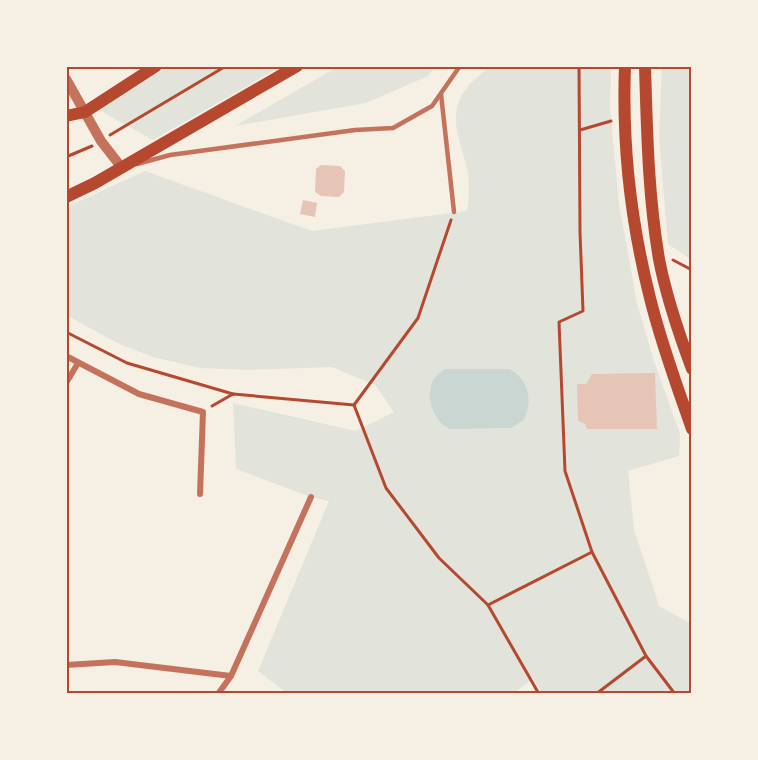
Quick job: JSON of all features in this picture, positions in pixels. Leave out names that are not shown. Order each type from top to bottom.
[{"type":"main road","points":[[66,116],[85,112],[156,66]]},
{"type":"main road","points":[[66,197],[122,168],[297,66]]},
{"type":"main road","points":[[625,66],[624,117],[631,207],[638,247],[650,300],[692,429]]},
{"type":"main road","points":[[645,66],[652,215],[659,261],[692,369]]},
{"type":"street","points":[[66,79],[101,141],[122,168]]},
{"type":"street","points":[[66,356],[139,394],[203,412],[200,494]]},
{"type":"street","points":[[66,383],[78,363]]},
{"type":"street","points":[[218,694],[231,676],[311,497]]},
{"type":"street","points":[[66,665],[115,662],[231,676]]},
{"type":"lane","points":[[122,168],[170,155],[354,130],[393,128],[432,106],[460,66]]},
{"type":"lane","points":[[441,94],[454,212]]},
{"type":"path","points":[[66,158],[101,141],[226,66]]},
{"type":"path","points":[[579,66],[583,311],[560,322],[565,471],[592,552],[646,656],[675,694]]},
{"type":"path","points":[[579,130],[624,117]]},
{"type":"path","points":[[354,405],[418,318],[454,212]]},
{"type":"path","points":[[659,261],[676,259],[692,270]]},
{"type":"path","points":[[66,332],[127,363],[233,394],[354,405]]},
{"type":"path","points":[[203,412],[233,394]]},
{"type":"path","points":[[354,405],[386,488],[439,558],[488,605],[539,694]]},
{"type":"path","points":[[488,605],[592,552]]},
{"type":"path","points":[[596,694],[646,656]]},
{"type":"shaded area","points":[[168,66],[282,66],[153,140],[99,110]]},
{"type":"shaded area","points":[[339,66],[435,66],[428,76],[366,103],[235,126]]},
{"type":"shaded area","points":[[489,66],[611,66],[610,107],[619,204],[637,303],[654,361],[680,434],[679,456],[628,471],[634,529],[659,606],[692,624],[692,694],[543,694],[533,679],[512,694],[288,694],[258,671],[329,501],[311,497],[236,469],[233,403],[356,431],[394,412],[375,385],[332,367],[247,370],[200,368],[153,357],[117,343],[66,315],[66,207],[145,171],[312,231],[467,211],[469,179],[457,129],[457,109],[468,86]]},
{"type":"shaded area","points":[[662,66],[692,66],[692,260],[668,244],[659,138]]},
{"type":"shaded area","points":[[445,369],[510,369],[521,379],[528,391],[529,398],[524,420],[511,428],[450,429],[444,426],[433,410],[430,390],[437,375]]},
{"type":"building","points":[[321,165],[340,166],[345,171],[344,192],[339,197],[321,196],[315,192],[316,169]]},
{"type":"building","points":[[303,200],[317,203],[315,217],[300,214]]},
{"type":"building","points":[[655,373],[657,429],[587,429],[585,424],[578,421],[577,384],[586,384],[592,374]]}]
